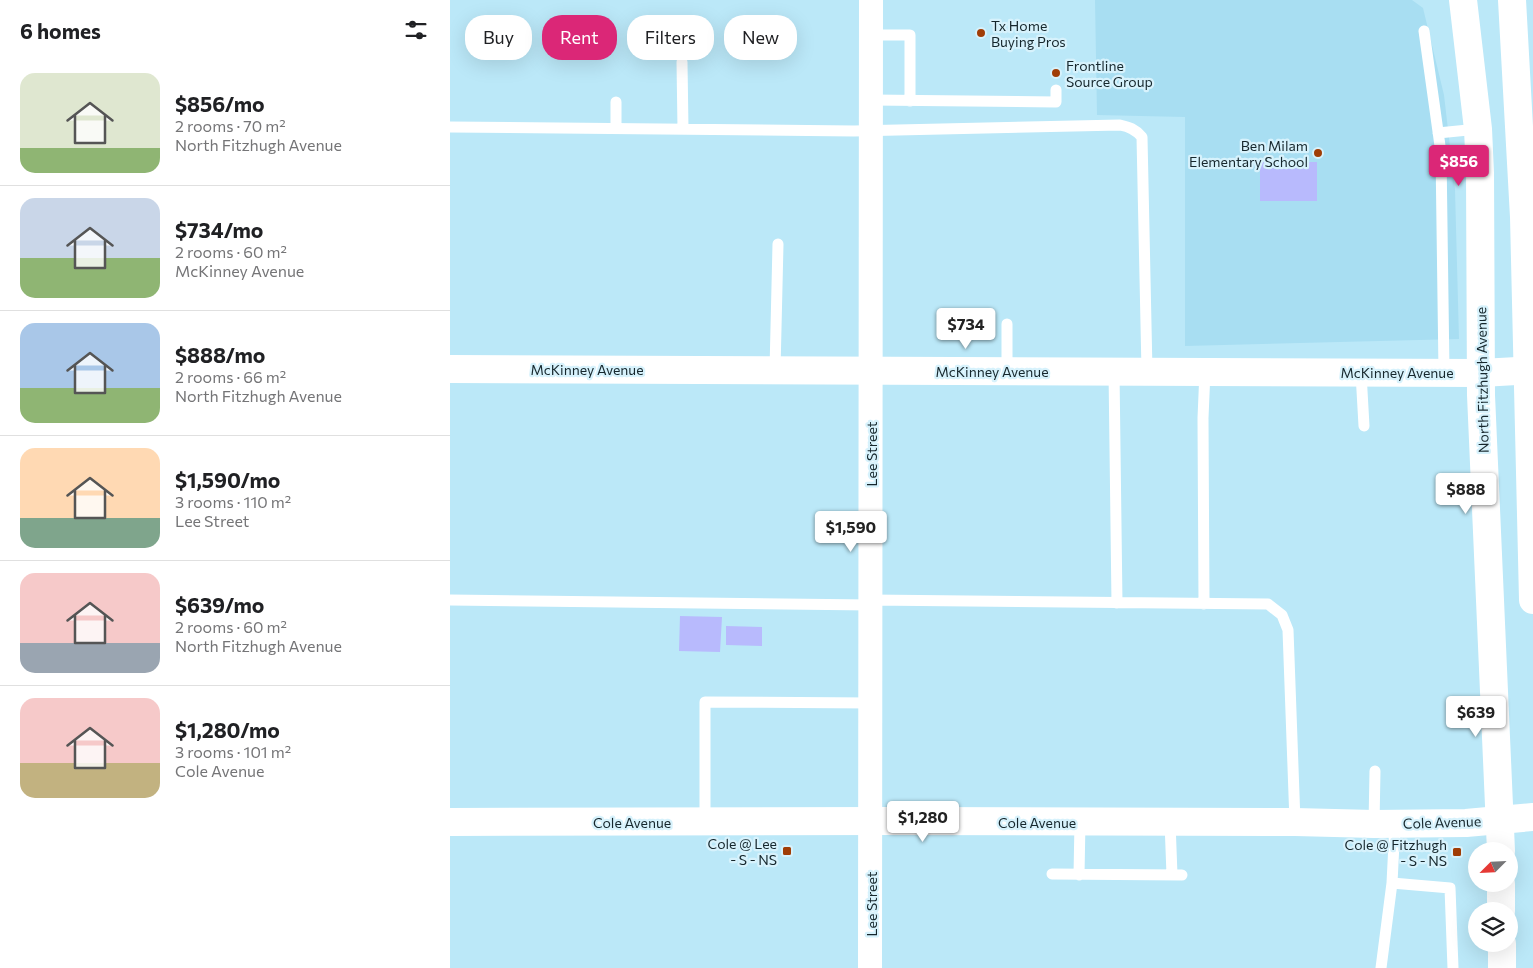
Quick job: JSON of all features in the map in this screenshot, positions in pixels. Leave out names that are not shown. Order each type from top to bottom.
[{"type":"street","name":"Lee Street","points":[[870,968],[871,0]]},
{"type":"street","name":"North Fitzhugh Avenue","points":[[1463,0],[1478,129],[1480,173],[1481,373],[1501,842]]},
{"type":"street","points":[[1512,0],[1526,132],[1533,600]]},
{"type":"street","name":"McKinney Avenue","points":[[450,369],[1481,373],[1530,370]]},
{"type":"street","name":"Cole Avenue","points":[[450,822],[871,821],[1385,824],[1466,823],[1533,817]]},
{"type":"street","points":[[1502,952],[1502,968]]},
{"type":"lane","points":[[1424,31],[1441,153],[1444,372]]},
{"type":"lane","points":[[871,35],[910,35],[910,101]]},
{"type":"lane","points":[[682,62],[683,129]]},
{"type":"lane","points":[[871,100],[1056,102],[1056,90]]},
{"type":"lane","points":[[616,102],[616,128]]},
{"type":"lane","points":[[450,127],[871,130],[1128,126],[1142,136],[1147,371]]},
{"type":"lane","points":[[1438,132],[1478,129]]},
{"type":"lane","points":[[775,370],[778,244]]},
{"type":"lane","points":[[1007,324],[1007,371]]},
{"type":"lane","points":[[1114,371],[1117,603]]},
{"type":"lane","points":[[1204,604],[1202,418],[1205,371]]},
{"type":"lane","points":[[1361,372],[1364,426]]},
{"type":"lane","points":[[450,600],[1268,604],[1276,608],[1286,622],[1288,630],[1295,822]]},
{"type":"lane","points":[[705,822],[705,702],[870,703]]},
{"type":"lane","points":[[1375,771],[1385,824],[1392,883],[1381,968]]},
{"type":"lane","points":[[1079,874],[1080,822]]},
{"type":"lane","points":[[1052,874],[1177,875],[1170,822]]},
{"type":"lane","points":[[1392,883],[1450,888],[1453,968]]},
{"type":"shaded area","name":"Ben Milam Elementary School","points":[[1095,0],[1412,0],[1423,8],[1444,95],[1455,190],[1459,339],[1185,346],[1185,117],[1097,115]]},
{"type":"shaded area","points":[[1260,162],[1317,162],[1317,201],[1260,201]]},
{"type":"shaded area","points":[[680,616],[722,617],[720,652],[679,651]]},
{"type":"shaded area","points":[[726,626],[762,627],[762,646],[726,645]]},
{"type":"place","name":"Tx Home Buying Pros","points":[[981,33]]},
{"type":"place","name":"Frontline Source Group","points":[[1056,73]]},
{"type":"place","name":"Ben Milam Elementary School","points":[[1318,153]]},
{"type":"place","name":"Cole @ Lee - S - NS","points":[[787,851]]},
{"type":"place","name":"Cole @ Fitzhugh - S - NS","points":[[1457,852]]}]
